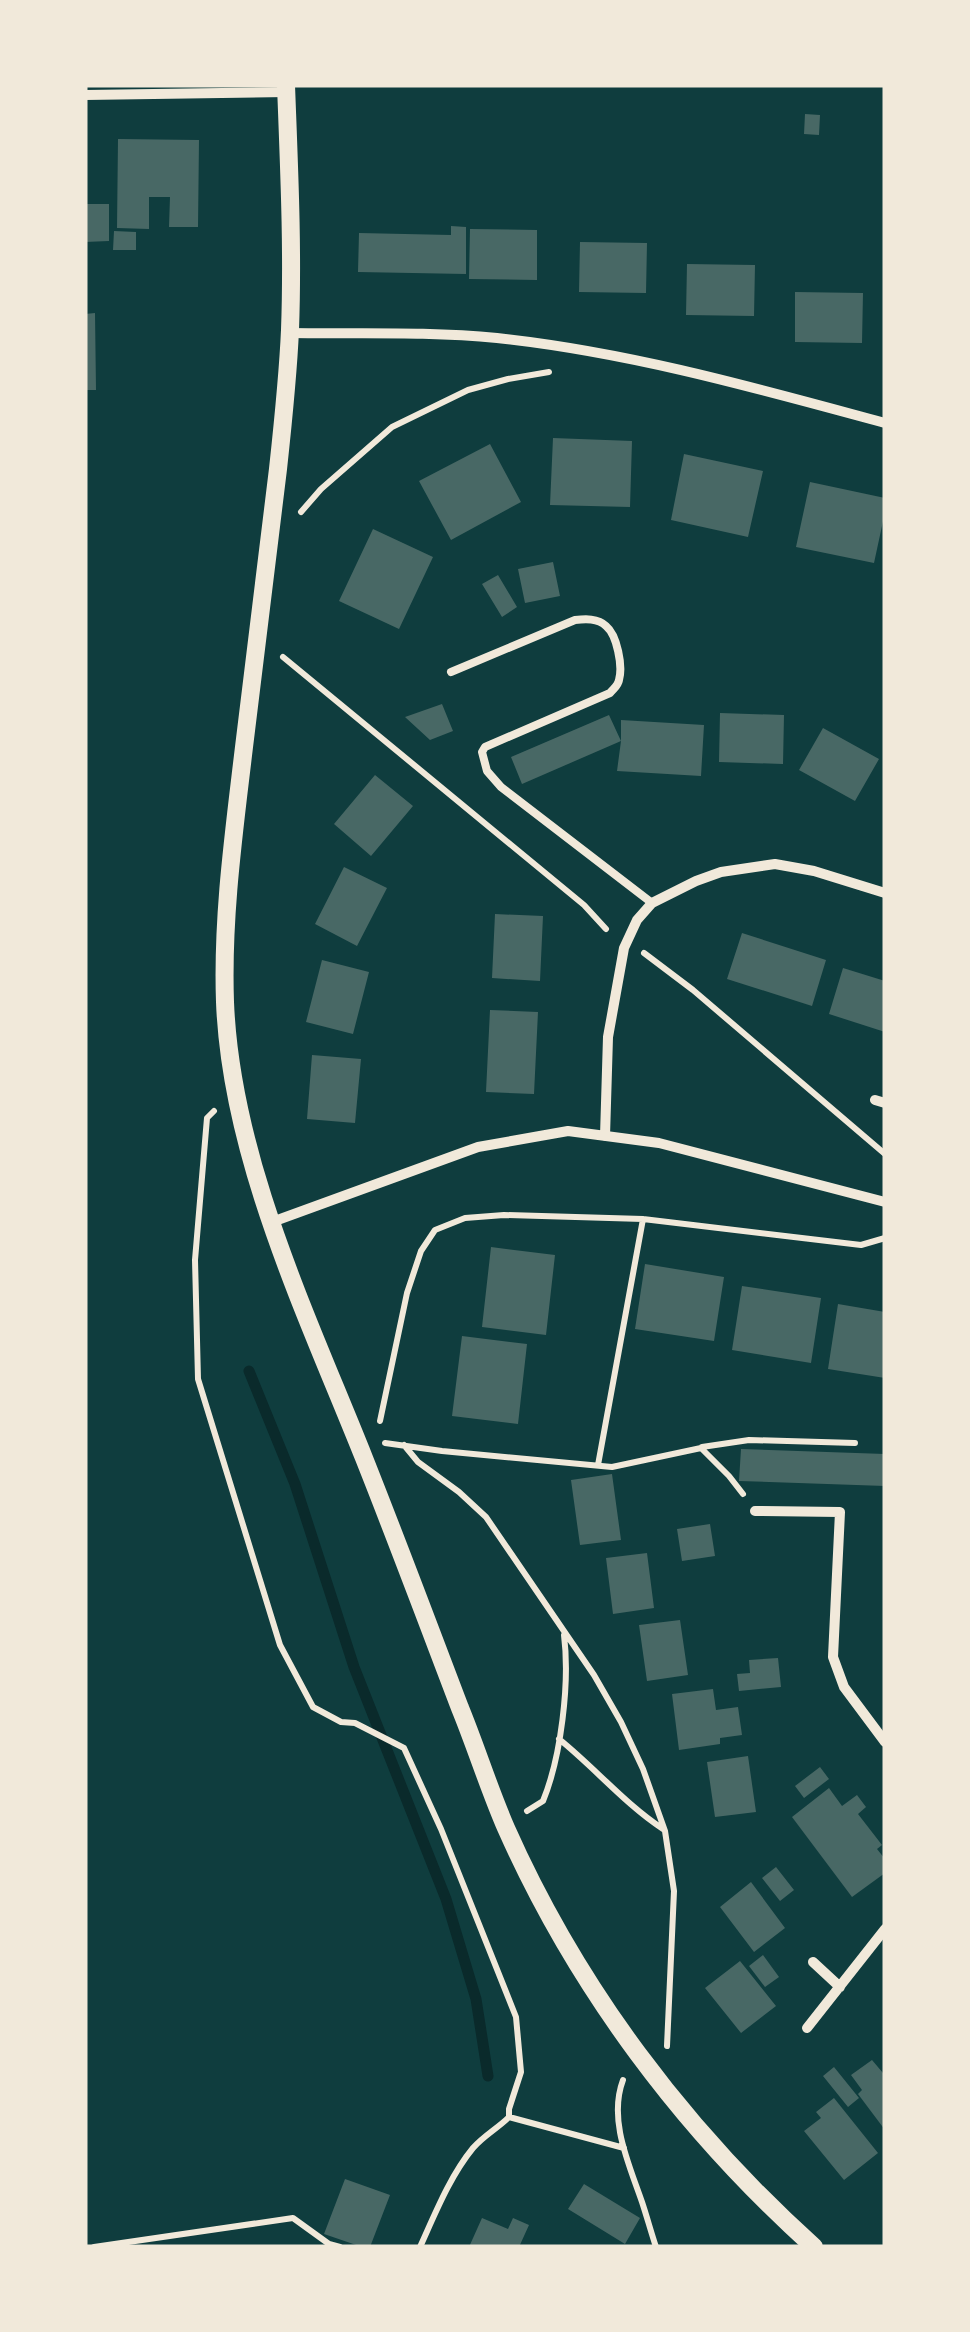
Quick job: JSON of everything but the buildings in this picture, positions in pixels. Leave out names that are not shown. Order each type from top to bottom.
[{"type":"street","points":[[85,95],[287,89],[290,333],[226,912],[225,1008],[246,1134],[300,1302],[505,1826],[573,1956],[634,2050],[712,2148],[814,2247]]},
{"type":"street","points":[[290,333],[492,338],[584,350],[701,374],[885,423]]},
{"type":"street","points":[[605,1136],[608,1037],[625,944],[641,914],[652,903],[721,872],[774,864],[885,893]]},
{"type":"street","points":[[272,1222],[478,1146],[568,1131],[659,1143],[885,1202]]},
{"type":"street","points":[[755,1511],[840,1512],[832,1657],[844,1687],[885,1742]]},
{"type":"street","points":[[807,2028],[885,1929]]},
{"type":"street","points":[[813,1962],[840,1987]]},
{"type":"lane","points":[[451,672],[575,620],[592,620],[606,626],[614,639],[620,670],[619,681],[610,693],[485,747],[482,752],[487,771],[501,788],[652,903]]},
{"type":"path","points":[[267,550],[321,489],[392,427],[468,390],[559,370]]},
{"type":"path","points":[[290,663],[584,905],[625,944],[693,990],[885,1154]]},
{"type":"path","points":[[236,1088],[207,1118],[194,1260],[198,1378],[280,1644],[312,1707],[404,1748],[441,1829],[516,2017],[520,2072],[508,2116],[497,2130],[476,2144],[462,2164],[420,2247]]},
{"type":"path","points":[[380,1428],[407,1293],[421,1251],[436,1230],[465,1218],[504,1215],[643,1219],[861,1245],[885,1238]]},
{"type":"path","points":[[598,1466],[643,1219]]},
{"type":"path","points":[[390,1443],[612,1467],[749,1440],[855,1443]]},
{"type":"path","points":[[404,1445],[418,1462],[486,1517],[621,1722],[665,1831],[674,1891],[669,2011]]},
{"type":"path","points":[[701,1448],[730,1476]]},
{"type":"path","points":[[505,1826],[543,1801],[567,1676],[563,1630]]},
{"type":"path","points":[[558,1738],[665,1831]]},
{"type":"path","points":[[634,2050],[619,2091],[619,2123],[656,2247]]},
{"type":"path","points":[[508,2116],[624,2148]]},
{"type":"path","points":[[94,2247],[293,2218],[340,2247]]},
{"type":"waterway","points":[[249,1371],[295,1484],[354,1667],[446,1899],[476,1999],[488,2076]]}]
